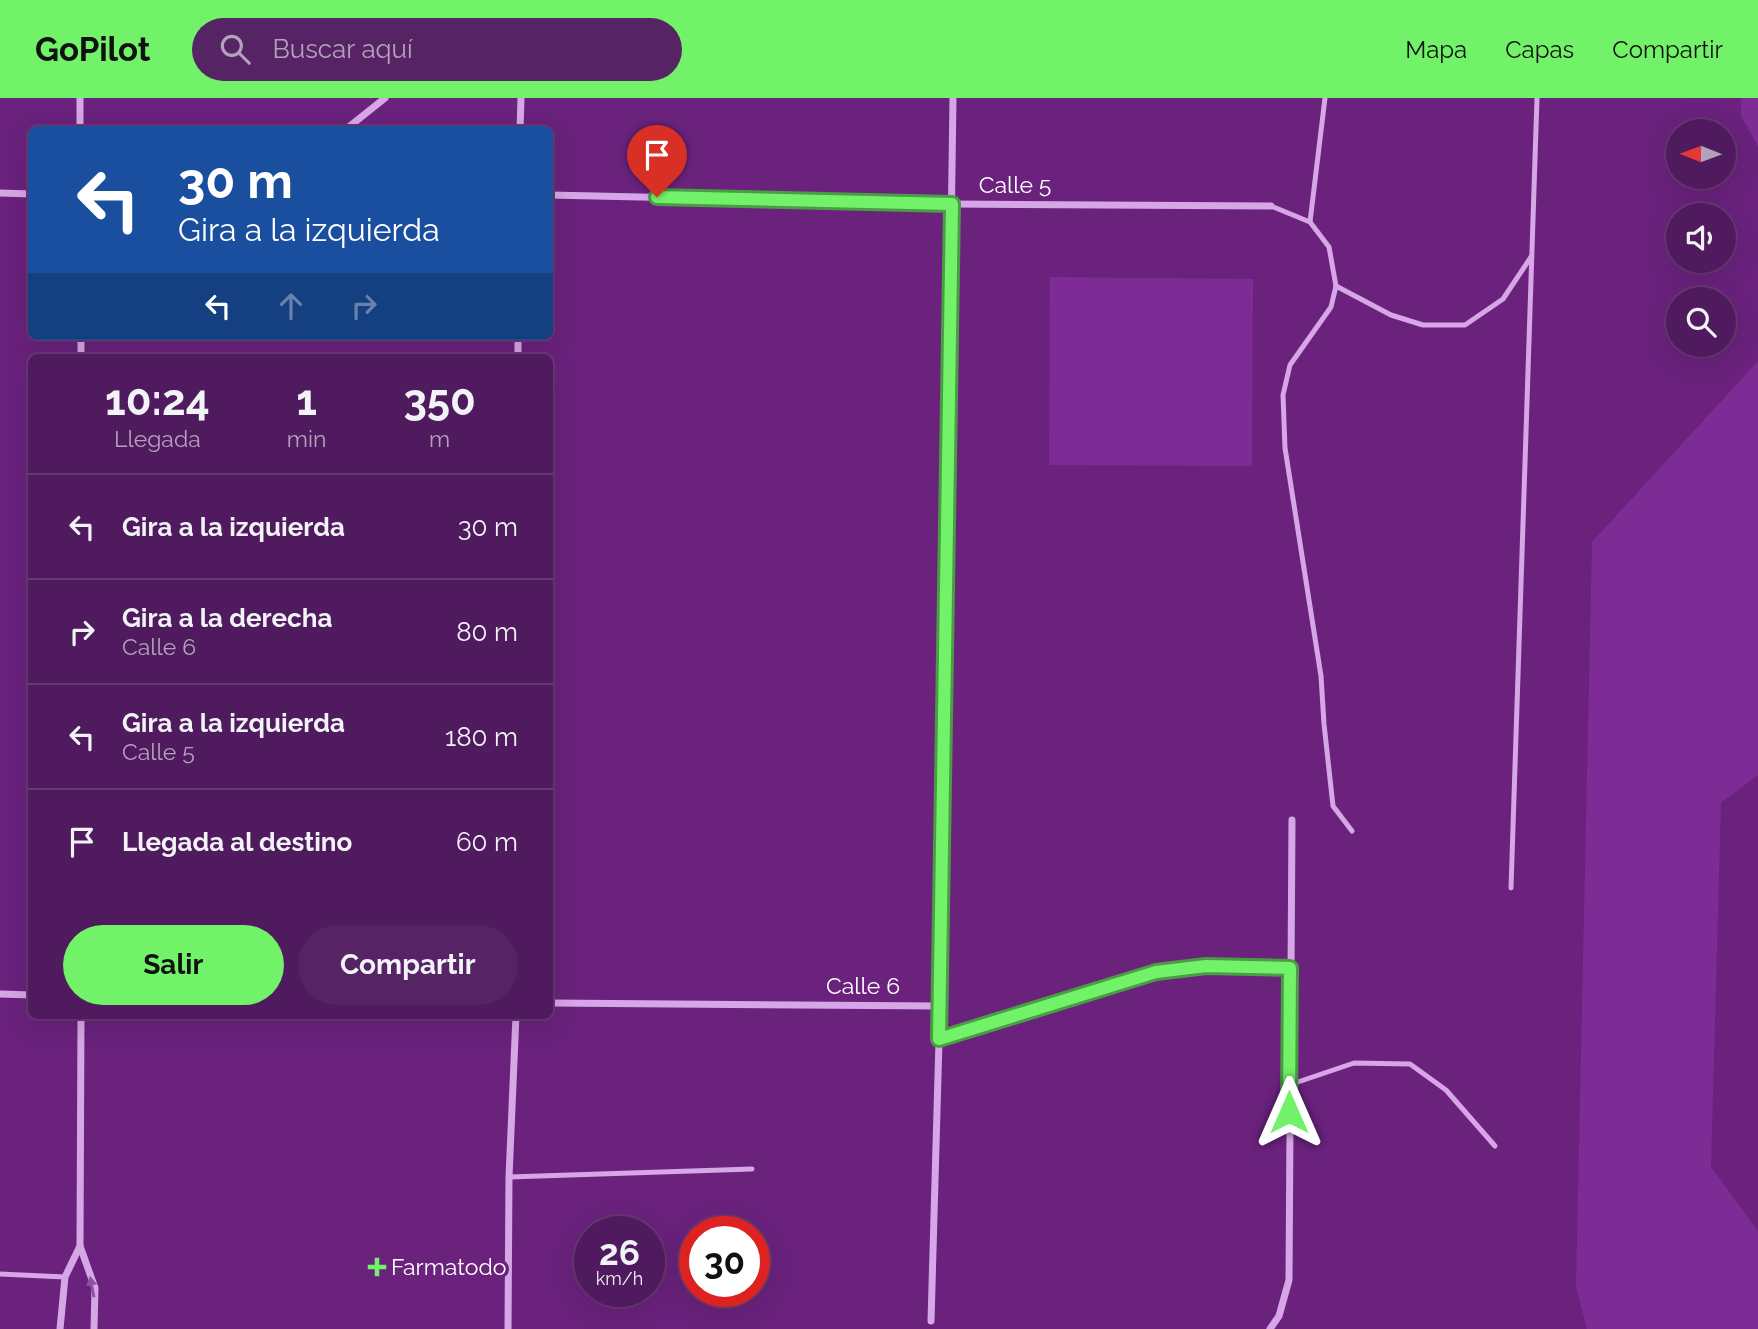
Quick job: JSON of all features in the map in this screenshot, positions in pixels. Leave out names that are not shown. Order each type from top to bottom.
[{"type":"street","points":[[80,98],[80,126]]},
{"type":"street","points":[[350,126],[385,98]]},
{"type":"street","points":[[520,126],[521,98]]},
{"type":"street","points":[[931,1321],[940,1006],[953,98]]},
{"type":"street","points":[[0,193],[28,194]]},
{"type":"street","name":"Calle 5","points":[[553,195],[952,204],[1270,206]]},
{"type":"street","points":[[1270,1329],[1279,1316],[1289,1280],[1292,820]]},
{"type":"street","points":[[939,1039],[1156,972],[1206,966],[1290,968]]},
{"type":"street","points":[[0,994],[28,995]]},
{"type":"street","name":"Calle 6","points":[[553,1003],[940,1006]]},
{"type":"street","points":[[81,1019],[79,1247],[95,1288],[94,1329]]},
{"type":"street","points":[[508,1329],[509,1177],[516,1019]]},
{"type":"street","points":[[61,1329],[65,1277],[79,1247]]},
{"type":"lane","points":[[1310,222],[1325,98]]},
{"type":"lane","points":[[1511,888],[1537,98]]},
{"type":"lane","points":[[1270,206],[1310,222],[1329,247],[1336,286],[1331,307],[1290,365],[1283,395],[1285,448],[1321,676],[1333,806],[1352,831]]},
{"type":"lane","points":[[1336,286],[1391,315],[1423,325],[1465,325],[1503,299],[1532,257]]},
{"type":"lane","points":[[1289,1084],[1354,1063],[1410,1064],[1446,1090],[1495,1146]]},
{"type":"lane","points":[[509,1177],[752,1169]]},
{"type":"lane","points":[[0,1274],[65,1277]]},
{"type":"shaded area","points":[[1741,98],[1758,98],[1758,146],[1741,116]]},
{"type":"shaded area","points":[[1050,277],[1253,279],[1252,466],[1049,465]]},
{"type":"shaded area","points":[[1758,361],[1758,775],[1721,803],[1711,1167],[1758,1231],[1758,1329],[1587,1329],[1576,1287],[1592,542]]},
{"type":"place","name":"Farmatodo","points":[[377,1267]]},
{"type":"route","points":[[657,197],[952,204],[939,1039],[1156,972],[1206,966],[1290,968],[1289,1112]]}]
